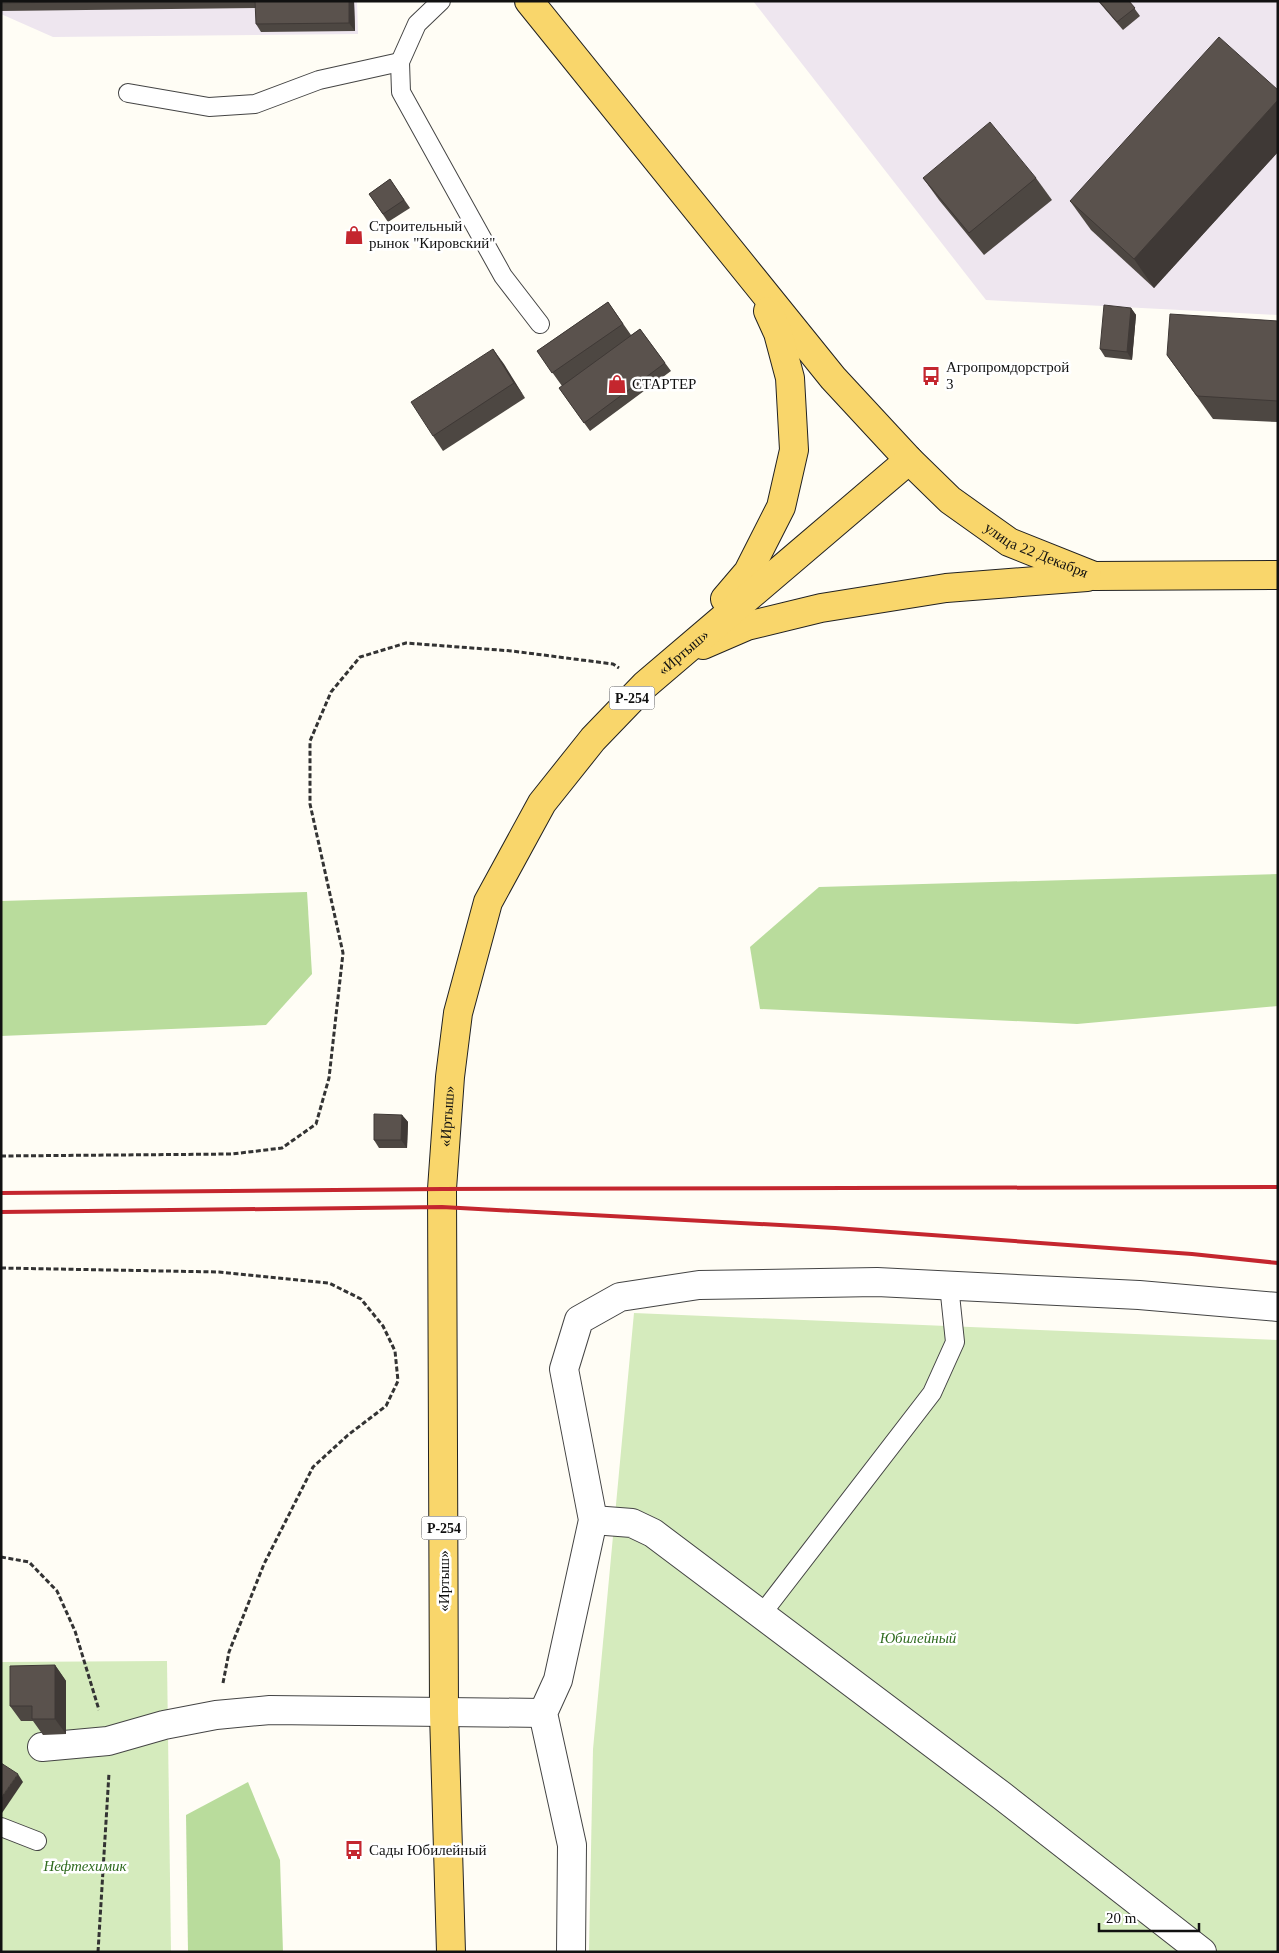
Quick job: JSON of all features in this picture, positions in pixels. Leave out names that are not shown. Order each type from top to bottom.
[{"type":"main road","name":"улица 22 Декабря","points":[[529,1],[832,378],[909,460],[950,500],[1009,542],[1094,576],[1278,575]]},
{"type":"main road","points":[[677,657],[748,572],[781,507],[794,450],[790,378],[778,333],[757,284]]},
{"type":"main road","name":"«Иртыш»","points":[[451,1952],[444,1713],[442,1189],[450,1078],[458,1013],[488,902],[542,803],[593,740],[645,685],[909,460]]},
{"type":"main road","points":[[677,657],[747,626],[821,608],[946,588],[1094,576]]},
{"type":"street","points":[[570,1952],[572,1845],[543,1713],[558,1680],[593,1520],[564,1369],[580,1320],[620,1297],[699,1286],[877,1282],[1139,1295],[1278,1307]]},
{"type":"street","points":[[593,1520],[632,1522],[653,1533],[993,1790],[1202,1952]]},
{"type":"street","points":[[42,1747],[108,1741],[164,1725],[216,1715],[270,1710],[543,1713]]},
{"type":"lane","points":[[441,1],[417,24],[400,62],[401,92],[502,276],[540,324]]},
{"type":"lane","points":[[128,93],[210,107],[255,104],[319,80],[400,62]]},
{"type":"lane","points":[[762,1614],[932,1393],[955,1342],[948,1285]]},
{"type":"lane","points":[[1,1828],[37,1841]]},
{"type":"path","points":[[1,1156],[232,1154],[282,1148],[316,1124],[330,1078],[343,953],[310,804],[310,741],[331,692],[360,657],[406,643],[512,651],[613,664],[645,685]]},
{"type":"path","points":[[1,1268],[219,1272],[329,1283],[361,1299],[383,1326],[395,1351],[398,1381],[386,1406],[348,1435],[313,1467],[264,1564],[229,1652],[216,1715]]},
{"type":"path","points":[[1,1557],[29,1562],[57,1591],[75,1632],[108,1741],[109,1789],[98,1952]]},
{"type":"shaded area","points":[[1,1],[357,1],[358,34],[53,37],[1,14]]},
{"type":"shaded area","points":[[753,1],[1278,1],[1278,315],[986,300]]},
{"type":"green space","points":[[1278,874],[1278,1006],[1077,1024],[760,1009],[750,947],[819,887]]},
{"type":"green space","points":[[307,892],[312,974],[266,1025],[1,1036],[1,901]]},
{"type":"green space","name":"Юбилейный","points":[[634,1313],[1278,1340],[1278,1952],[589,1952],[593,1749]]},
{"type":"green space","name":"Нефтехимик","points":[[167,1661],[171,1952],[1,1952],[1,1662]]},
{"type":"green space","points":[[248,1782],[280,1860],[283,1952],[188,1952],[186,1815]]},
{"type":"building","points":[[1,1],[136,1],[1,3]]},
{"type":"building","points":[[255,1],[349,1],[349,23],[256,24]]},
{"type":"building","points":[[1099,1],[1129,1],[1135,8],[1117,22]]},
{"type":"building","points":[[1219,37],[1278,90],[1278,100],[1134,259],[1070,201]]},
{"type":"building","points":[[990,122],[1036,178],[969,233],[923,178]]},
{"type":"building","points":[[390,179],[404,200],[383,214],[369,194]]},
{"type":"building","points":[[608,302],[623,324],[552,373],[537,351]]},
{"type":"building","points":[[1104,305],[1131,308],[1127,352],[1100,349]]},
{"type":"building","points":[[1170,314],[1278,321],[1278,401],[1197,396],[1167,355]]},
{"type":"building","name":"СТАРТЕР","points":[[640,329],[665,363],[584,423],[559,388]]},
{"type":"building","points":[[493,349],[514,383],[433,436],[411,402]]},
{"type":"building","points":[[374,1114],[402,1115],[401,1140],[374,1140]]},
{"type":"building","points":[[55,1665],[55,1719],[32,1719],[32,1706],[10,1706],[10,1666]]},
{"type":"building","points":[[1,1763],[18,1774],[1,1798]]},
{"type":"railway","points":[[1,1193],[442,1189],[1278,1187]]},
{"type":"railway","points":[[1,1212],[442,1207],[835,1228],[1192,1254],[1278,1263]]},
{"type":"place","name":"Строительный рынок \"Кировский\"","points":[[354,235]]},
{"type":"place","name":"Агропромдорстрой 3","points":[[931,376]]},
{"type":"place","name":"СТАРТЕР","points":[[617,384]]},
{"type":"place","name":"Сады Юбилейный","points":[[354,1850]]}]
